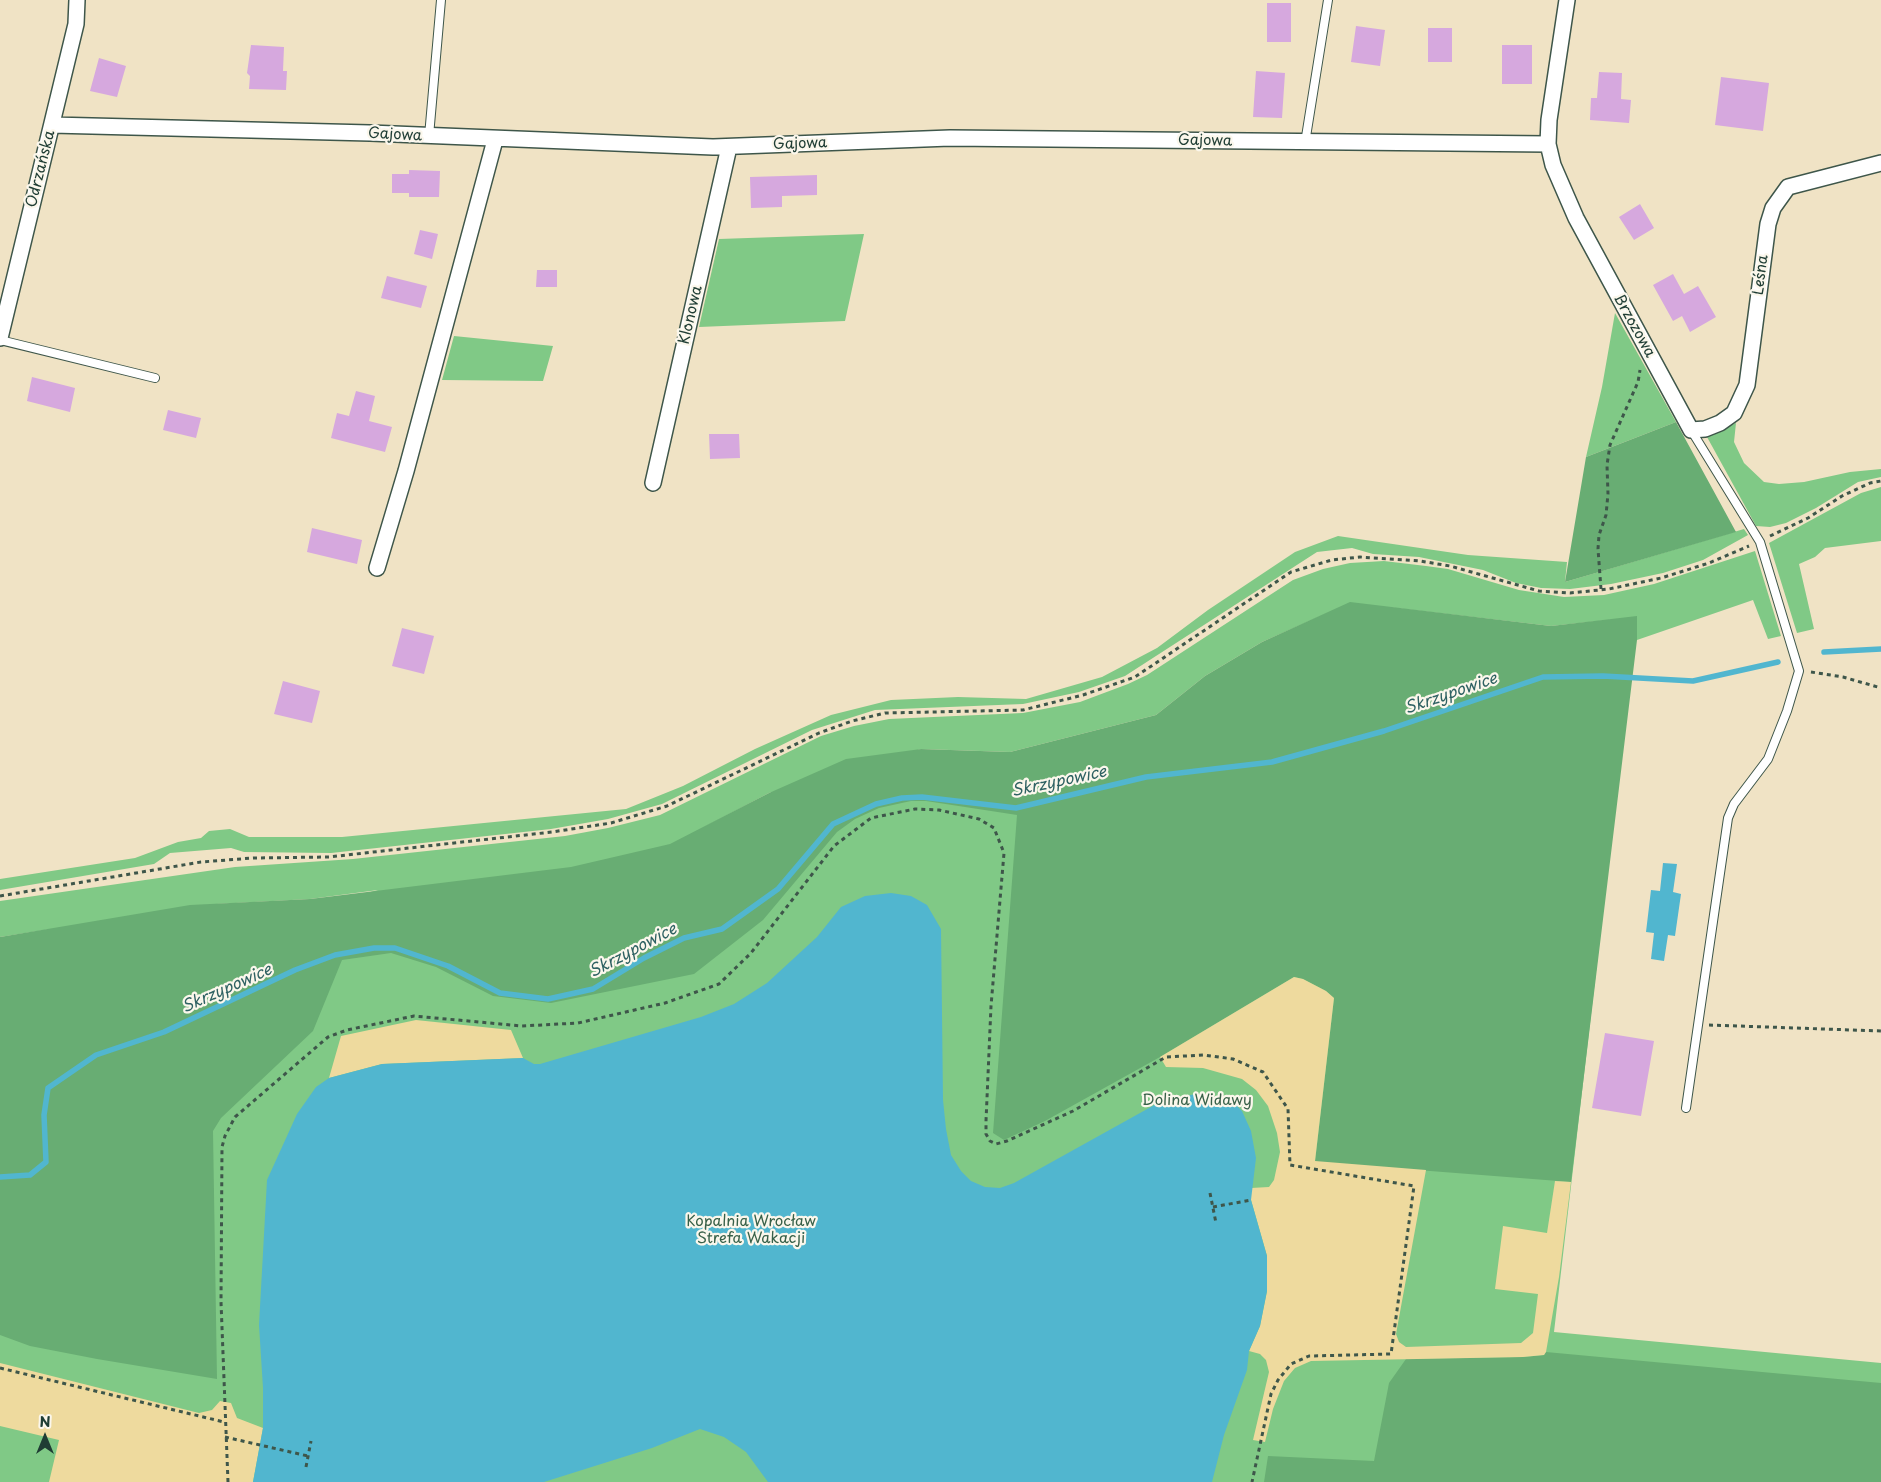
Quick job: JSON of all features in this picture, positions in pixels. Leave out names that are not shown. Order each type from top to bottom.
[{"type":"street","name":"Odrzańska","points":[[0,339],[76,24],[77,0]]},
{"type":"street","name":"Brzozowa","points":[[1566,0],[1556,67],[1548,144],[1553,165],[1576,218],[1691,430]]},
{"type":"street","name":"Gajowa","points":[[52,125],[729,147],[950,138],[1548,144]]},
{"type":"street","points":[[377,568],[408,462],[495,140]]},
{"type":"street","name":"Klonowa","points":[[653,483],[729,147]]},
{"type":"street","name":"Leśna","points":[[1691,430],[1704,429],[1720,423],[1734,413],[1747,385],[1768,224],[1773,208],[1788,187],[1881,163]]},
{"type":"lane","points":[[429,136],[441,0]]},
{"type":"lane","points":[[1305,143],[1328,0]]},
{"type":"lane","points":[[0,339],[155,378]]},
{"type":"lane","name":"Brzozowa","points":[[1691,430],[1760,542],[1799,671]]},
{"type":"lane","points":[[1686,1108],[1728,818],[1734,804],[1768,759],[1781,729],[1799,671]]},
{"type":"path","points":[[1601,589],[1598,549],[1599,535],[1606,515],[1608,494],[1607,465],[1610,445],[1638,382],[1646,347]]},
{"type":"path","points":[[0,896],[201,862],[253,858],[329,857],[552,832],[610,823],[667,806],[819,733],[852,721],[885,713],[1023,710],[1083,695],[1135,677],[1292,572],[1332,560],[1360,557],[1420,561],[1450,566],[1539,591],[1570,593],[1601,589],[1662,578],[1709,563],[1760,542],[1808,518],[1842,496],[1870,483],[1881,481]]},
{"type":"path","points":[[1799,671],[1843,677],[1881,688]]},
{"type":"path","points":[[228,1482],[224,1422],[221,1302],[222,1147],[225,1136],[235,1117],[328,1037],[347,1030],[414,1016],[522,1026],[578,1022],[665,1003],[719,984],[752,953],[834,846],[872,818],[915,809],[939,810],[979,819],[994,828],[1004,853],[991,1006],[986,1112],[986,1134],[990,1141],[996,1144],[1007,1141],[1055,1120],[1166,1057],[1204,1055],[1233,1059],[1263,1072],[1288,1109],[1290,1165],[1414,1186],[1391,1354],[1309,1356],[1291,1364],[1278,1380],[1271,1394],[1252,1482]]},
{"type":"path","points":[[1698,1024],[1881,1031]]},
{"type":"path","points":[[1210,1193],[1216,1223]]},
{"type":"path","points":[[1213,1206],[1251,1200]]},
{"type":"path","points":[[0,1368],[224,1422]]},
{"type":"path","points":[[225,1437],[308,1456]]},
{"type":"path","points":[[306,1467],[311,1441]]},
{"type":"green space","points":[[864,234],[845,321],[699,327],[719,239]]},
{"type":"green space","points":[[1615,313],[1676,422],[1586,457],[1602,387]]},
{"type":"green space","points":[[454,336],[553,346],[543,381],[442,380]]},
{"type":"green space","points":[[1676,422],[1736,532],[1565,582],[1586,457]]},
{"type":"green space","points":[[1736,423],[1734,442],[1744,463],[1764,482],[1779,484],[1804,482],[1850,472],[1881,469],[1881,477],[1858,482],[1816,508],[1786,523],[1770,527],[1756,526],[1707,437]]},
{"type":"green space","points":[[1881,487],[1881,541],[1825,548],[1815,557],[1799,564],[1814,629],[1797,633],[1769,543],[1861,493]]},
{"type":"green space","points":[[1744,529],[1748,535],[1703,560],[1663,573],[1611,584],[1570,589],[1541,588],[1516,583],[1483,570],[1419,557],[1373,554],[1352,548],[1317,552],[1125,676],[1079,692],[1023,704],[875,710],[812,730],[662,804],[608,819],[551,829],[331,853],[244,852],[231,848],[170,853],[154,864],[0,890],[0,879],[135,858],[178,842],[201,838],[209,831],[230,829],[249,837],[342,837],[626,809],[683,786],[755,749],[831,715],[891,700],[958,697],[1026,699],[1102,677],[1157,648],[1208,610],[1295,552],[1338,536],[1468,555],[1567,562],[1565,582]]},
{"type":"green space","name":"Dolina Widawy","points":[[1755,551],[1781,636],[1768,639],[1753,600],[1637,640],[1636,629],[1554,1332],[1881,1363],[1881,1482],[0,1482],[0,939],[51,929],[0,937],[0,901],[235,867],[353,859],[565,836],[660,815],[821,736],[854,726],[889,719],[1023,713],[1080,702],[1147,675],[1293,580],[1323,569],[1350,563],[1384,561],[1448,569],[1519,590],[1564,597],[1604,595],[1654,584]],"holes":[[[1350,603],[1355,603],[1163,715],[1013,756],[676,842],[769,793],[921,749],[1010,752],[1156,715],[1205,676],[1262,642]],[[1387,607],[1551,626],[1637,617],[1553,630]],[[378,890],[314,907],[217,904],[310,899]]]},
{"type":"green space","points":[[1350,602],[1551,626],[1637,616],[1637,640],[1571,1182],[1315,1162],[1334,998],[1326,991],[1303,979],[1294,977],[1160,1057],[1045,1121],[1004,1140],[993,1133],[1017,815],[926,801],[911,801],[879,808],[855,819],[837,832],[763,920],[694,974],[551,1003],[493,996],[436,967],[391,953],[342,960],[313,1031],[221,1118],[213,1131],[217,1379],[30,1346],[0,1335],[0,937],[190,905],[310,899],[571,867],[670,844],[769,793],[846,759],[921,749],[1010,752],[1156,715],[1205,676],[1262,642]]},
{"type":"green space","points":[[1546,1352],[1881,1383],[1881,1482],[1264,1482],[1268,1456],[1374,1461],[1389,1383],[1406,1359],[1523,1357],[1544,1355]]},
{"type":"sand","points":[[1294,977],[1303,979],[1326,991],[1334,998],[1315,1161],[1426,1170],[1396,1334],[1399,1342],[1406,1347],[1521,1343],[1533,1333],[1538,1294],[1495,1289],[1503,1226],[1547,1233],[1555,1181],[1571,1182],[1559,1277],[1544,1355],[1311,1361],[1295,1368],[1284,1381],[1273,1409],[1265,1442],[1253,1440],[1269,1372],[1266,1360],[1260,1354],[1249,1351],[1260,1326],[1267,1291],[1267,1256],[1251,1200],[1251,1188],[1269,1187],[1274,1180],[1280,1152],[1277,1133],[1268,1106],[1256,1090],[1242,1079],[1203,1068],[1166,1067],[1160,1057]]},
{"type":"sand","points":[[416,1020],[511,1030],[523,1058],[382,1064],[329,1078],[341,1036]]},
{"type":"sand","points":[[0,1363],[199,1413],[212,1410],[220,1401],[231,1403],[237,1418],[263,1428],[253,1482],[49,1482],[59,1440],[0,1426]]},
{"type":"water","points":[[1663,863],[1677,864],[1673,892],[1681,894],[1675,936],[1668,935],[1664,961],[1651,959],[1654,933],[1646,932],[1651,890],[1660,891]]},
{"type":"water","name":"Kopalnia Wrocław Strefa Wakacji","points":[[891,893],[911,896],[927,905],[941,929],[943,1100],[946,1129],[951,1155],[961,1171],[971,1181],[985,1187],[1000,1188],[1014,1183],[1158,1103],[1195,1094],[1233,1102],[1242,1111],[1251,1131],[1256,1158],[1251,1200],[1267,1256],[1267,1291],[1260,1326],[1249,1351],[1247,1370],[1224,1435],[1212,1482],[768,1482],[746,1452],[724,1437],[700,1429],[652,1448],[544,1482],[253,1482],[263,1428],[263,1388],[259,1325],[267,1180],[297,1114],[316,1087],[329,1078],[382,1064],[523,1058],[534,1064],[540,1064],[701,1017],[734,1004],[767,983],[817,937],[841,907],[865,896]]},
{"type":"building","points":[[1267,3],[1291,3],[1291,42],[1267,42]]},
{"type":"building","points":[[1356,26],[1385,30],[1380,66],[1351,62]]},
{"type":"building","points":[[1428,28],[1452,28],[1452,62],[1428,62]]},
{"type":"building","points":[[251,45],[284,47],[283,71],[287,71],[286,90],[249,89],[250,76],[247,73]]},
{"type":"building","points":[[1502,45],[1532,45],[1532,84],[1502,84]]},
{"type":"building","points":[[99,58],[126,66],[117,97],[90,91]]},
{"type":"building","points":[[1256,71],[1285,73],[1282,118],[1253,117]]},
{"type":"building","points":[[1599,72],[1622,73],[1621,99],[1631,100],[1629,123],[1590,120],[1591,98],[1597,98]]},
{"type":"building","points":[[1721,77],[1769,83],[1763,131],[1715,125]]},
{"type":"building","points":[[409,170],[440,171],[439,197],[409,197],[409,193],[392,193],[392,174],[409,174]]},
{"type":"building","points":[[817,175],[817,195],[782,196],[782,207],[751,208],[750,177]]},
{"type":"building","points":[[1640,204],[1654,228],[1634,240],[1619,217]]},
{"type":"building","points":[[420,230],[438,234],[432,259],[414,254]]},
{"type":"building","points":[[537,270],[557,270],[557,287],[536,287]]},
{"type":"building","points":[[1673,274],[1684,294],[1698,286],[1716,317],[1690,332],[1682,316],[1673,321],[1653,285]]},
{"type":"building","points":[[387,276],[427,286],[421,308],[381,298]]},
{"type":"building","points":[[32,377],[75,388],[70,412],[27,401]]},
{"type":"building","points":[[356,391],[375,396],[369,421],[392,427],[385,452],[331,438],[337,413],[349,416]]},
{"type":"building","points":[[168,410],[201,418],[196,438],[163,430]]},
{"type":"building","points":[[709,434],[739,434],[740,458],[710,459]]},
{"type":"building","points":[[312,528],[362,540],[357,564],[307,552]]},
{"type":"building","points":[[402,628],[434,636],[424,674],[392,666]]},
{"type":"building","points":[[283,681],[320,691],[312,723],[274,714]]},
{"type":"building","points":[[1605,1033],[1654,1041],[1641,1116],[1592,1108]]},
{"type":"waterway","name":"Skrzypowice","points":[[1824,652],[1881,649]]},
{"type":"waterway","name":"Skrzypowice","points":[[0,1177],[30,1175],[46,1162],[44,1115],[48,1088],[96,1055],[164,1032],[295,970],[335,955],[374,948],[395,948],[448,966],[500,993],[548,999],[593,989],[644,958],[684,938],[722,929],[778,889],[833,824],[876,804],[902,798],[922,797],[1016,808],[1146,777],[1272,762],[1384,731],[1543,677],[1603,676],[1693,681],[1778,662]]}]
